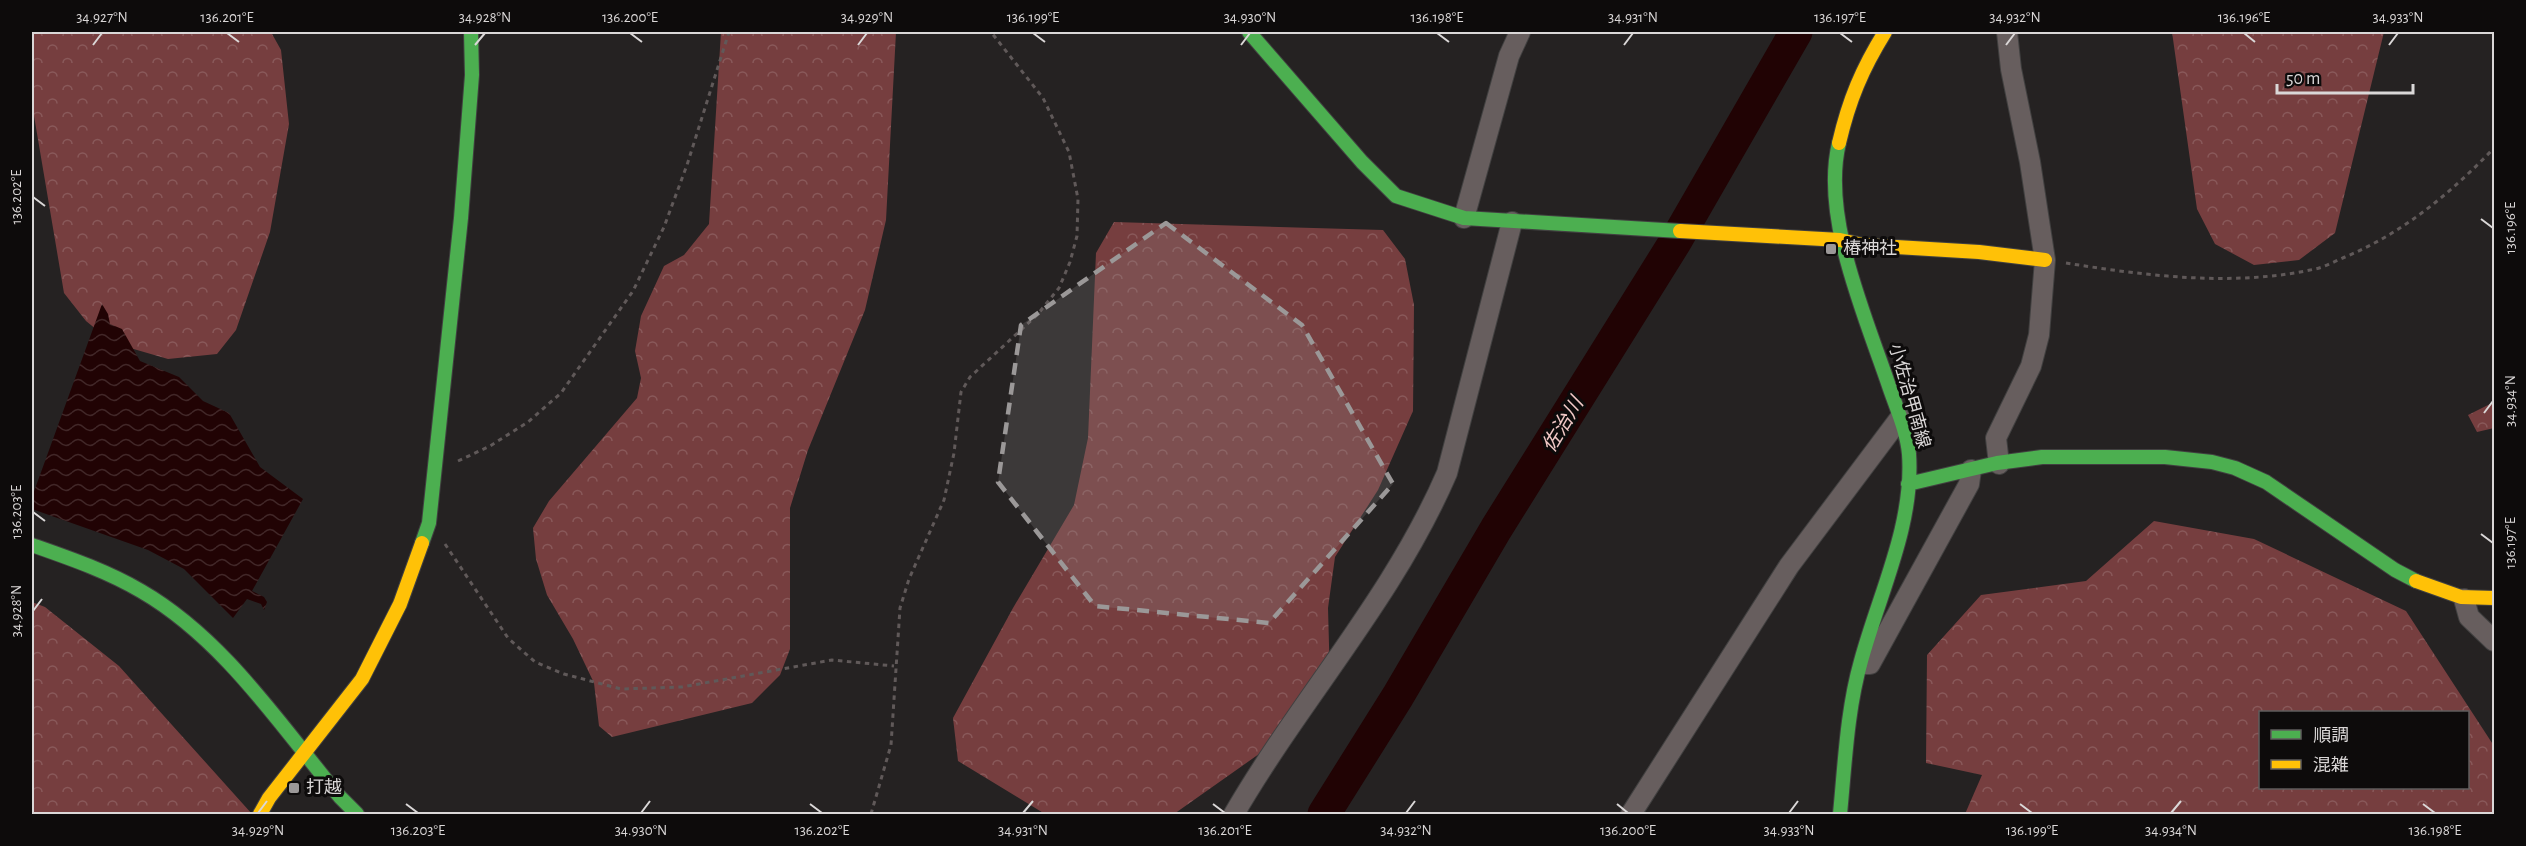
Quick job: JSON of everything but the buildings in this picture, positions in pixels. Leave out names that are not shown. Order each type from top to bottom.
[{"type":"street","points":[[260,814],[269,798],[362,679],[400,604],[429,523],[463,194],[472,75],[471,32]]},
{"type":"street","points":[[1249,32],[1362,162],[1396,196],[1464,218],[1840,240],[1863,245],[1979,252],[2045,260]]},
{"type":"street","points":[[1464,218],[1509,56],[1520,32]]},
{"type":"street","name":"小佐治甲南線","points":[[1840,814],[1848,729],[1860,663],[1906,516],[1908,484],[1909,453],[1900,418],[1840,240],[1834,162],[1848,103],[1866,62],[1885,32]]},
{"type":"street","points":[[1999,464],[1995,438],[2031,366],[2039,335],[2045,260],[2030,162],[2011,69],[2007,32]]},
{"type":"street","points":[[1234,814],[1264,763],[1365,620],[1409,553],[1431,510],[1447,473],[1512,222]]},
{"type":"street","points":[[1631,814],[1789,566],[1900,418]]},
{"type":"street","points":[[1908,484],[1999,464],[2046,458],[2112,456],[2206,460],[2238,469],[2267,483],[2415,582],[2444,594],[2464,598],[2494,598]]},
{"type":"street","points":[[1860,663],[1870,664],[1969,484],[1971,470]]},
{"type":"street","points":[[32,546],[94,568],[156,600],[218,651],[306,752],[338,797],[357,814]]},
{"type":"street","points":[[2464,598],[2469,617],[2494,641]]},
{"type":"path","points":[[435,473],[490,446],[528,422],[561,393],[633,291],[664,226],[687,165],[729,32]]},
{"type":"path","points":[[871,814],[891,745],[894,667],[900,608],[909,579],[944,500],[954,453],[961,392],[970,377],[1037,315],[1059,288],[1070,262],[1077,236],[1078,199],[1069,152],[1043,98],[992,32]]},
{"type":"path","points":[[2045,260],[2173,278],[2263,276],[2317,269],[2360,251],[2408,224],[2461,182],[2494,148]]},
{"type":"path","points":[[429,523],[463,568],[508,638],[535,662],[564,674],[621,689],[682,687],[832,660],[894,667]]},
{"type":"highlighted area","points":[[1166,223],[1302,325],[1393,484],[1269,623],[1095,606],[998,482],[1021,325]]},
{"type":"green space","points":[[32,32],[271,32],[281,50],[289,124],[270,232],[236,330],[217,354],[168,359],[113,343],[86,321],[64,293],[32,104]]},
{"type":"green space","points":[[721,32],[896,32],[886,220],[865,310],[808,450],[790,508],[790,649],[780,675],[752,703],[612,737],[599,726],[594,683],[573,639],[547,595],[536,559],[533,528],[549,501],[637,398],[641,378],[635,351],[641,316],[664,266],[684,255],[709,224]]},
{"type":"green space","points":[[2172,32],[2384,32],[2335,233],[2299,260],[2254,265],[2215,244],[2197,209]]},
{"type":"green space","points":[[1114,222],[1383,230],[1405,259],[1414,305],[1413,411],[1378,490],[1335,557],[1328,608],[1330,682],[1303,723],[1174,814],[1045,814],[958,761],[953,718],[1013,608],[1074,505],[1088,438],[1096,253]]},
{"type":"green space","points":[[2494,402],[2494,428],[2477,432],[2468,415]]},
{"type":"green space","points":[[2154,521],[2254,539],[2406,611],[2494,746],[2494,814],[1965,814],[1982,775],[1926,763],[1927,655],[1981,595],[2086,581]]},
{"type":"green space","points":[[32,602],[45,607],[119,666],[252,814],[32,814]]},
{"type":"water","points":[[102,304],[108,314],[110,324],[122,329],[140,361],[179,377],[203,401],[229,413],[260,467],[303,499],[252,591],[264,597],[267,602],[264,610],[261,604],[247,599],[233,618],[184,569],[148,550],[32,509],[32,497]]},
{"type":"waterway","name":"佐治川","points":[[1324,814],[1398,696],[1496,529],[1675,242],[1796,32]]},
{"type":"traffic: fast","points":[[422,543],[429,523],[461,218],[472,75],[471,32]]},
{"type":"traffic: fast","points":[[1249,32],[1362,162],[1396,196],[1464,218],[1680,231]]},
{"type":"traffic: fast","points":[[1839,143],[1835,172],[1836,203],[1841,235],[1859,299],[1904,429],[1909,454],[1909,481],[1901,533],[1856,680],[1847,737],[1840,814]]},
{"type":"traffic: fast","points":[[1908,484],[1997,463],[2042,457],[2165,457],[2212,462],[2235,468],[2266,482],[2395,570],[2416,581]]},
{"type":"traffic: fast","points":[[32,545],[115,577],[141,591],[199,633],[249,685],[340,797],[357,814]]},
{"type":"traffic: slow","points":[[1839,143],[1857,85],[1885,32]]},
{"type":"traffic: slow","points":[[1680,231],[1840,240],[1863,245],[1979,252],[2045,260]]},
{"type":"traffic: slow","points":[[260,814],[269,798],[362,679],[400,604],[422,543]]},
{"type":"traffic: slow","points":[[2416,581],[2461,597],[2494,598]]},
{"type":"place","name":"椿神社","points":[[1831,249]]},
{"type":"place","name":"打越","points":[[294,788]]}]
